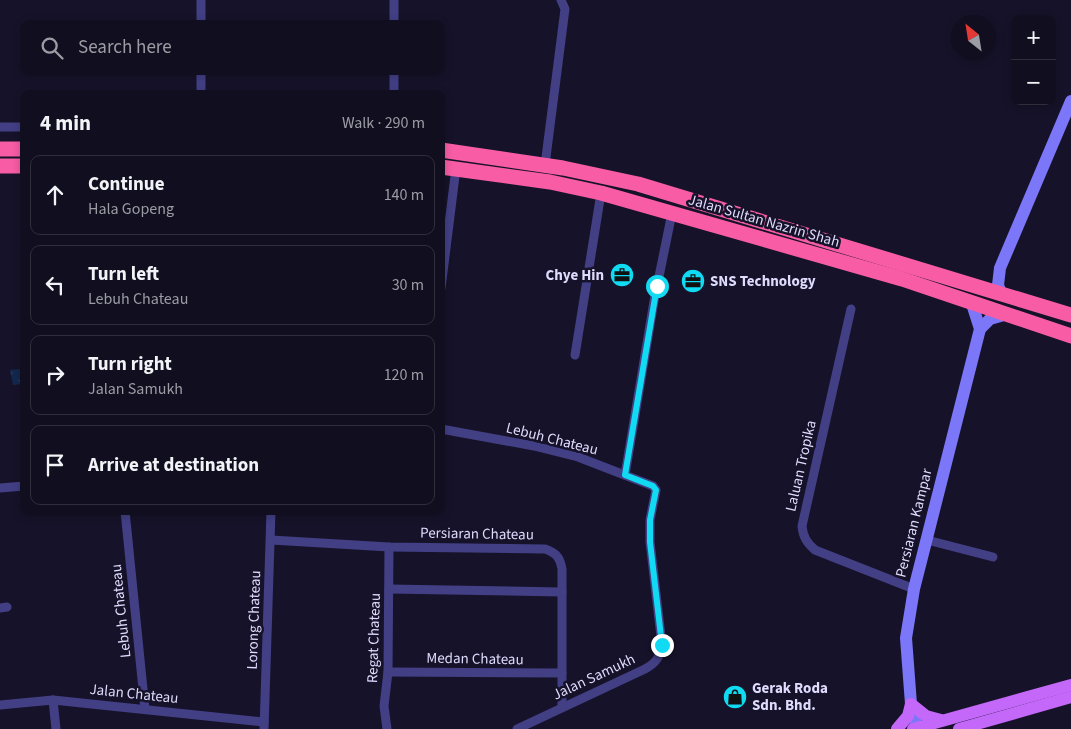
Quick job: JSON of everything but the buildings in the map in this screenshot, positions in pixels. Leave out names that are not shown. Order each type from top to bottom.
[{"type":"highway","points":[[0,150],[20,149]]},
{"type":"highway","name":"Jalan Sultan Nazrin Shah","points":[[445,151],[545,165],[655,189],[1071,315]]},
{"type":"highway","points":[[0,166],[20,166]]},
{"type":"highway","name":"Jalan Sultan Nazrin Shah","points":[[449,167],[550,182],[672,213],[902,279],[1004,315],[1071,336]]},
{"type":"main road","points":[[916,729],[1071,685]]},
{"type":"main road","points":[[959,729],[1071,697]]},
{"type":"main road","points":[[897,729],[908,716],[911,704],[926,716],[944,720]]},
{"type":"street","points":[[201,0],[201,20]]},
{"type":"street","points":[[394,0],[394,20]]},
{"type":"street","points":[[545,165],[565,9],[561,0]]},
{"type":"street","points":[[201,75],[201,90]]},
{"type":"street","points":[[394,75],[394,90]]},
{"type":"street","points":[[1001,293],[998,285],[1000,268],[1071,101]]},
{"type":"street","points":[[0,127],[20,127]]},
{"type":"street","points":[[445,228],[449,167]]},
{"type":"street","points":[[575,355],[601,194]]},
{"type":"street","points":[[625,475],[654,301],[672,213]]},
{"type":"street","points":[[977,286],[988,280],[1000,268]]},
{"type":"street","points":[[972,304],[980,329],[990,319],[1004,315]]},
{"type":"street","name":"Laluan Tropika","points":[[851,309],[802,526],[803,534],[807,543],[815,550],[914,589]]},
{"type":"street","name":"Persiaran Kampar","points":[[916,729],[911,704],[906,638],[914,589],[980,329]]},
{"type":"street","name":"Lebuh Chateau","points":[[445,430],[534,446],[578,458],[653,486]]},
{"type":"street","points":[[0,488],[20,486]]},
{"type":"street","name":"Jalan Samukh","points":[[517,729],[645,669],[655,663],[660,655],[662,645],[650,542],[650,520],[657,496],[653,486]]},
{"type":"street","name":"Lebuh Chateau","points":[[125,515],[145,709]]},
{"type":"street","name":"Lorong Chateau","points":[[264,726],[270,515]]},
{"type":"street","name":"Persiaran Chateau","points":[[270,540],[389,547],[545,549],[554,552],[560,559],[562,592],[562,707]]},
{"type":"street","points":[[927,540],[993,557]]},
{"type":"street","name":"Regat Chateau","points":[[387,729],[384,706],[388,672],[389,547]]},
{"type":"street","points":[[389,589],[562,592]]},
{"type":"street","name":"Medan Chateau","points":[[388,672],[562,674]]},
{"type":"street","points":[[52,700],[56,729]]},
{"type":"street","name":"Jalan Chateau","points":[[0,705],[52,700],[145,709],[264,726]]},
{"type":"water","points":[[20,369],[20,384],[13,385],[10,370]]},
{"type":"place","name":"Chye Hin","points":[[622,275]]},
{"type":"place","name":"SNS Technology","points":[[693,281]]},
{"type":"place","name":"Gerak Roda Sdn. Bhd.","points":[[735,697]]},
{"type":"route","points":[[657,286],[625,475],[653,486],[656,490],[657,496],[650,520],[650,542],[662,645]]}]
